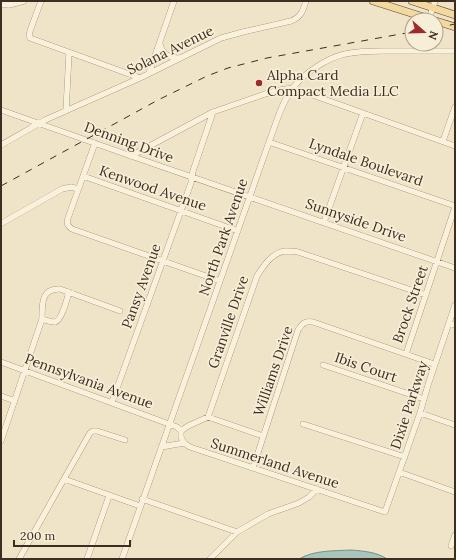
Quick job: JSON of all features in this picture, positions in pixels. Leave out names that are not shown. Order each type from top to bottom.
[{"type":"main road","points":[[373,1],[407,12]]},
{"type":"main road","points":[[412,1],[434,4],[455,14]]},
{"type":"main road","points":[[444,24],[455,27]]},
{"type":"street","points":[[1,4],[9,5],[24,1]]},
{"type":"street","points":[[41,1],[30,31],[29,36],[32,39],[140,78]]},
{"type":"street","points":[[149,73],[174,1]]},
{"type":"street","name":"Solana Avenue","points":[[1,145],[40,123],[140,78],[221,38],[296,19],[300,16],[306,1]]},
{"type":"street","points":[[160,44],[161,49],[166,55],[178,58]]},
{"type":"street","name":"North Park Avenue","points":[[122,559],[249,197],[269,142],[284,105],[293,88],[307,74],[319,65],[347,53],[367,50],[455,51]]},
{"type":"street","points":[[66,111],[69,52]]},
{"type":"street","points":[[131,156],[213,112],[265,94],[293,88],[455,146]]},
{"type":"street","points":[[443,141],[455,107]]},
{"type":"street","name":"Denning Drive","points":[[1,110],[249,197]]},
{"type":"street","name":"Pansy Avenue","points":[[112,402],[191,183],[193,171],[213,112]]},
{"type":"street","points":[[324,222],[363,113]]},
{"type":"street","points":[[95,142],[68,218],[68,226],[72,229],[220,281]]},
{"type":"street","name":"Lyndale Boulevard","points":[[269,142],[455,207]]},
{"type":"street","name":"Kenwood Avenue","points":[[83,176],[238,231]]},
{"type":"street","points":[[2,223],[62,189],[78,189]]},
{"type":"street","name":"Sunnyside Drive","points":[[249,197],[455,268]]},
{"type":"street","name":"Brock Street","points":[[406,354],[455,207]]},
{"type":"street","name":"Granville Drive","points":[[208,417],[257,276],[265,264],[276,254],[285,251],[298,252],[426,295]]},
{"type":"street","points":[[1,441],[42,319],[42,305],[44,297],[48,292],[54,289],[60,289],[120,311]]},
{"type":"street","points":[[42,319],[54,322],[58,320],[61,316],[69,292]]},
{"type":"street","name":"Dixie Parkway","points":[[385,512],[420,413],[434,364],[455,305]]},
{"type":"street","name":"Williams Drive","points":[[253,468],[298,330],[303,323],[313,322],[434,364]]},
{"type":"street","points":[[449,323],[455,325]]},
{"type":"street","name":"Pennsylvania Avenue","points":[[1,362],[169,424]]},
{"type":"street","name":"Ibis Court","points":[[323,365],[424,400]]},
{"type":"street","points":[[1,396],[15,401]]},
{"type":"street","points":[[420,413],[455,425]]},
{"type":"street","points":[[180,431],[208,417],[263,436]]},
{"type":"street","points":[[161,447],[184,443],[177,427],[169,424]]},
{"type":"street","points":[[303,424],[404,457]]},
{"type":"street","points":[[19,559],[90,434],[93,431],[98,431],[125,440]]},
{"type":"street","name":"Summerland Avenue","points":[[184,443],[190,447],[385,512]]},
{"type":"street","points":[[399,472],[455,492]]},
{"type":"street","points":[[64,479],[140,506]]},
{"type":"street","points":[[210,559],[237,532],[268,514],[299,503],[309,497],[317,489]]},
{"type":"street","points":[[87,559],[109,496]]},
{"type":"street","points":[[142,499],[237,532]]},
{"type":"street","points":[[451,546],[455,535]]},
{"type":"water","points":[[351,550],[374,553],[387,559],[299,559],[318,552]]},
{"type":"railway","points":[[444,26],[455,24]]},
{"type":"railway","points":[[1,186],[158,100],[207,76],[228,68],[267,58],[404,33]]},
{"type":"place","name":"Alpha Card Compact Media LLC","points":[[259,83]]}]
